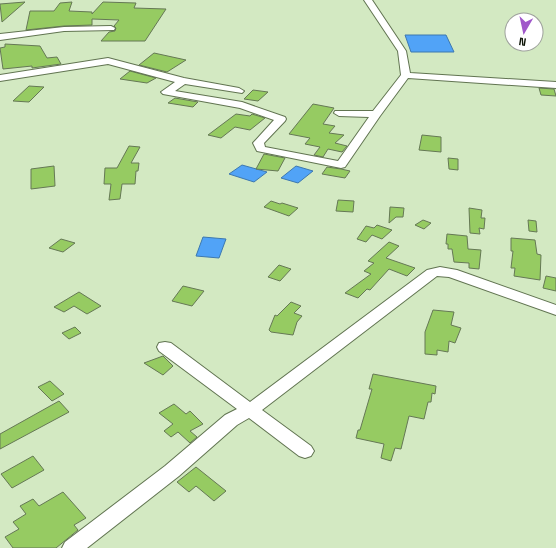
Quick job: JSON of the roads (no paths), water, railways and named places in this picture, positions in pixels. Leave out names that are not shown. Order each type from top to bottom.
[{"type":"street","points":[[183,80],[166,92],[242,105],[281,119],[258,143],[261,149],[341,165],[376,114],[406,75],[402,51],[368,0]]},
{"type":"street","points":[[0,36],[64,29],[111,28]]},
{"type":"street","points":[[0,78],[108,61],[183,80],[239,91]]},
{"type":"street","points":[[406,75],[556,85]]},
{"type":"street","points":[[339,113],[376,114]]},
{"type":"street","points":[[72,548],[172,471],[231,420],[251,410],[432,273],[440,271],[452,273],[556,310]]},
{"type":"street","points":[[165,347],[305,451]]},
{"type":"water","points":[[405,35],[446,35],[454,52],[411,52]]},
{"type":"water","points":[[242,165],[267,172],[254,182],[229,174]]},
{"type":"water","points":[[296,166],[313,171],[298,183],[281,178]]},
{"type":"water","points":[[203,237],[226,239],[219,258],[196,256]]}]
